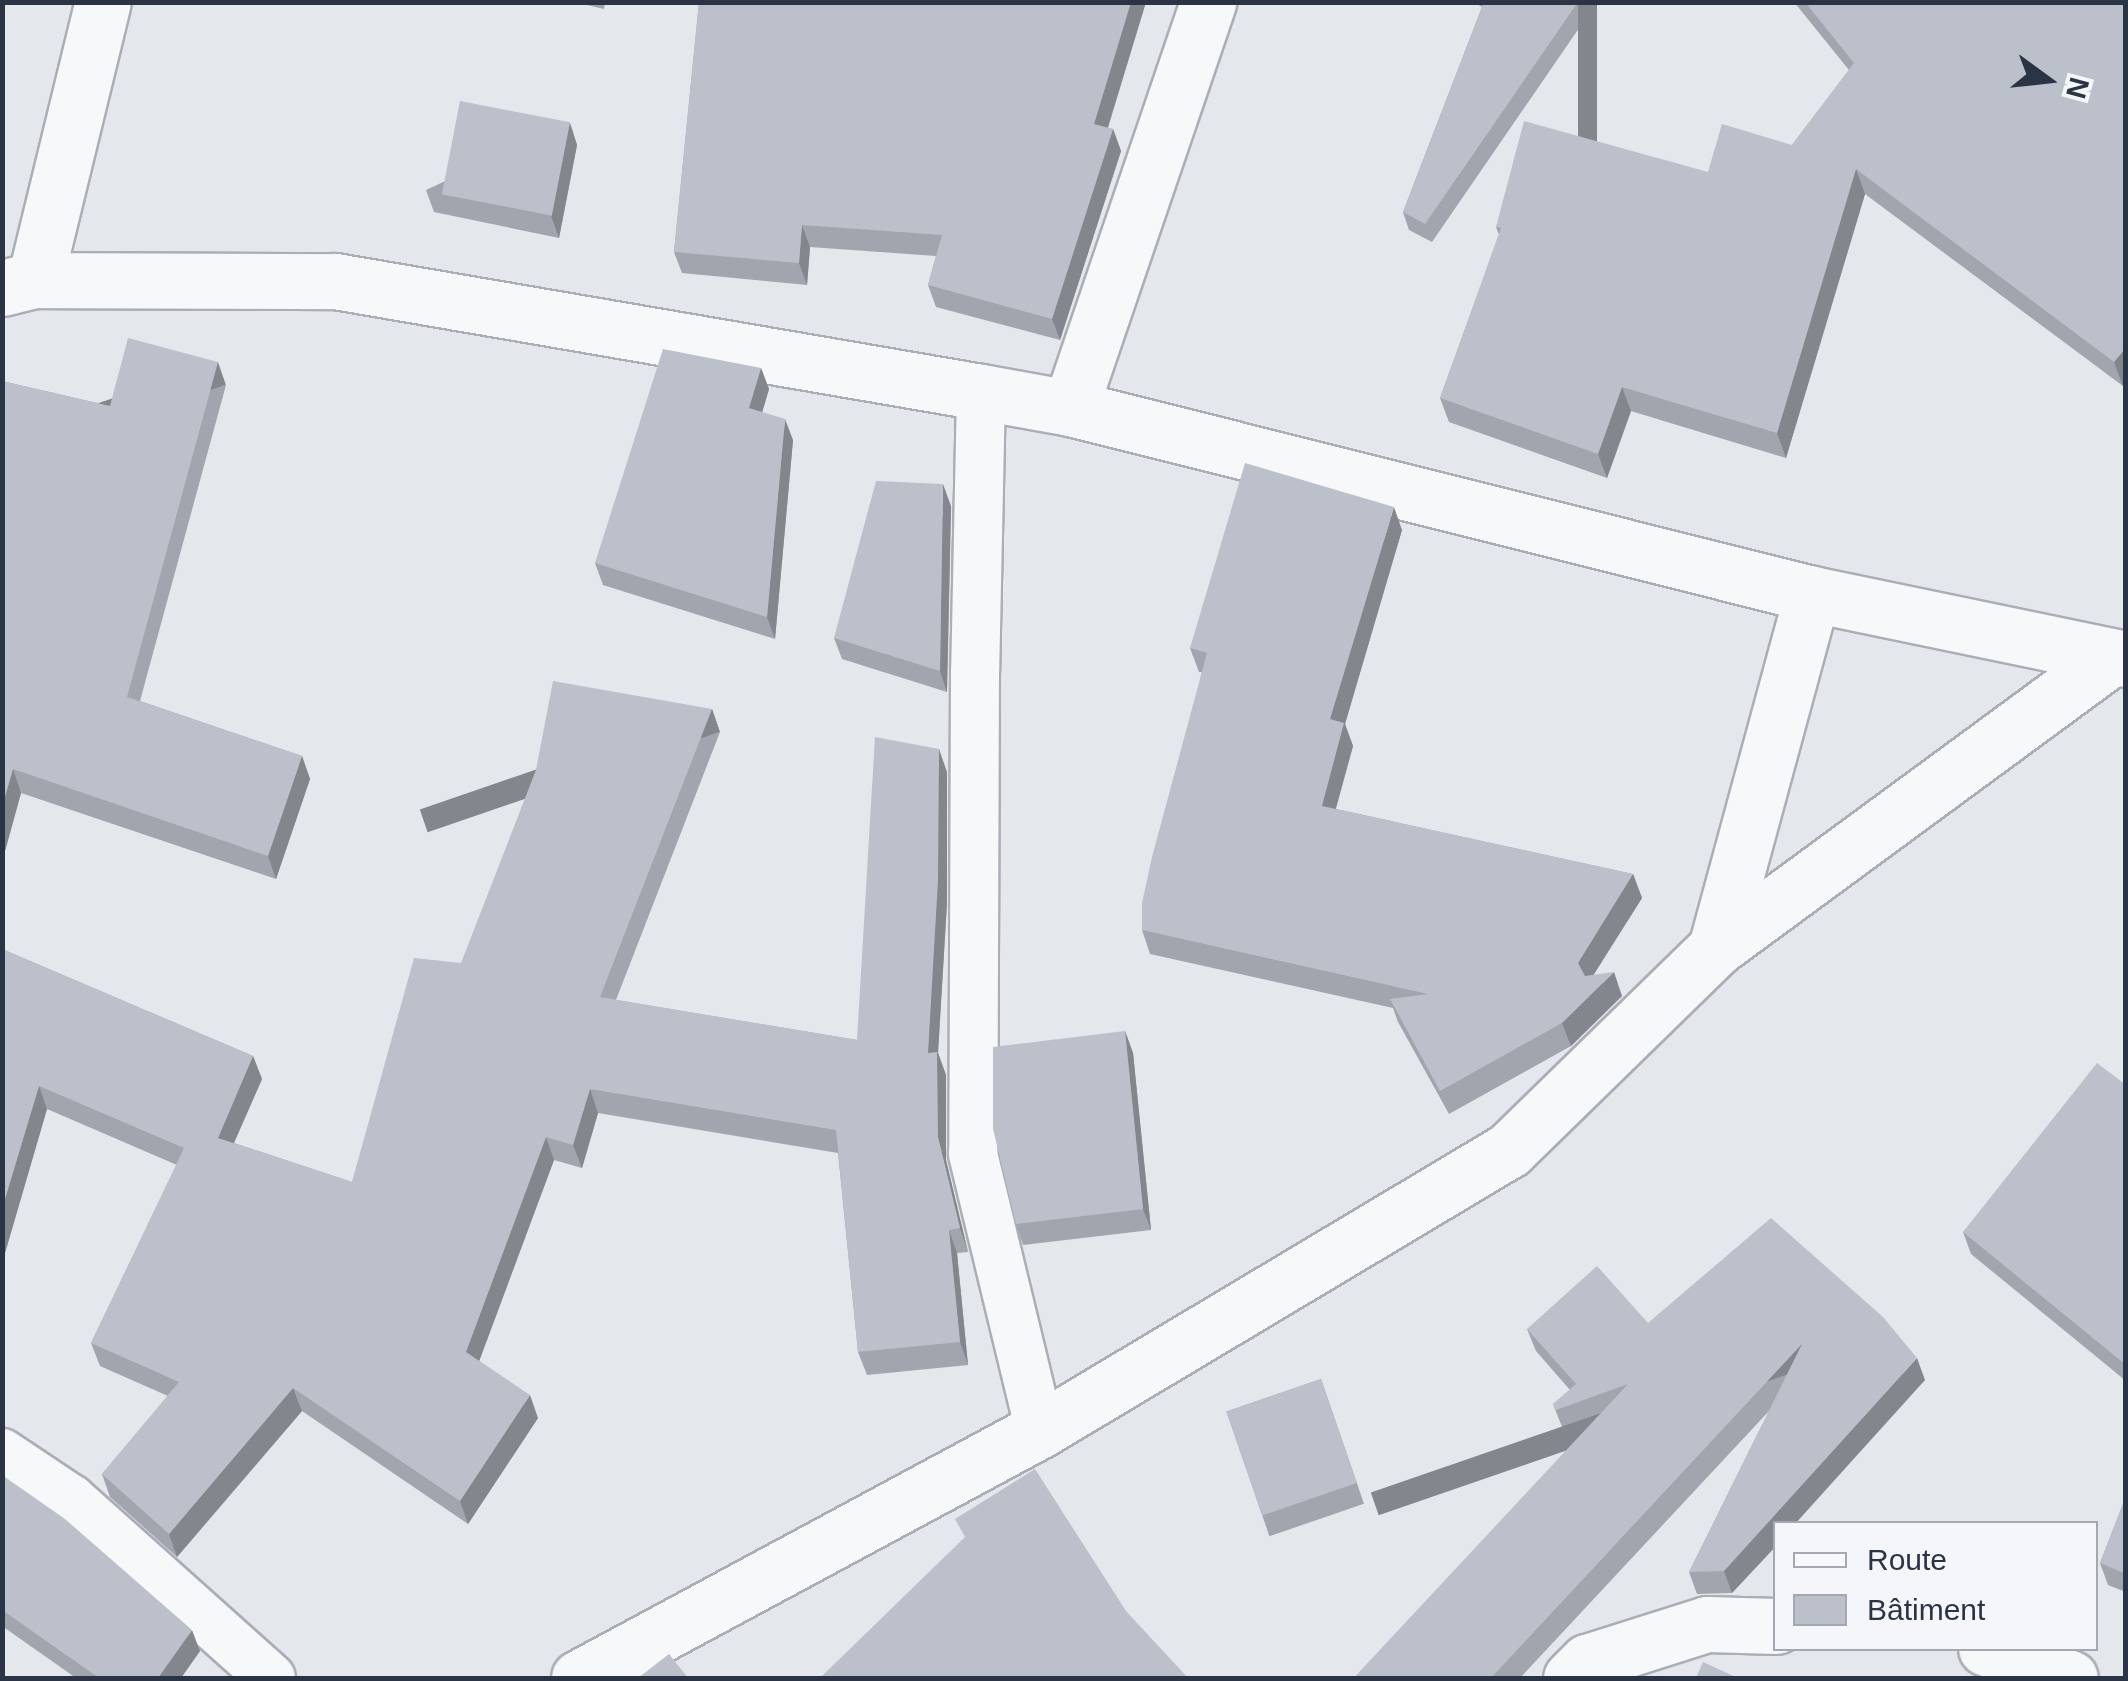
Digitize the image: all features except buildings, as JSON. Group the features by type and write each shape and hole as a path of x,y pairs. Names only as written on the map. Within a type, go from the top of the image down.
{"street":[{"path":"103,2 19,284 335,281 981,392 1070,408 1812,594 2118,659"},
{"path":"1070,408 1208,2"},
{"path":"1716,948 1812,594"},
{"path":"579,1678 1040,1430 1509,1150 1716,948 2118,659"},
{"path":"1571,1678 1587,1662 1708,1624 1773,1626"},
{"path":"1994,1651 2070,1678"}],"lane":[{"path":"981,392 975,671 974,1154 1040,1430"},
{"path":"2,1453 71,1499 271,1678"}]}
